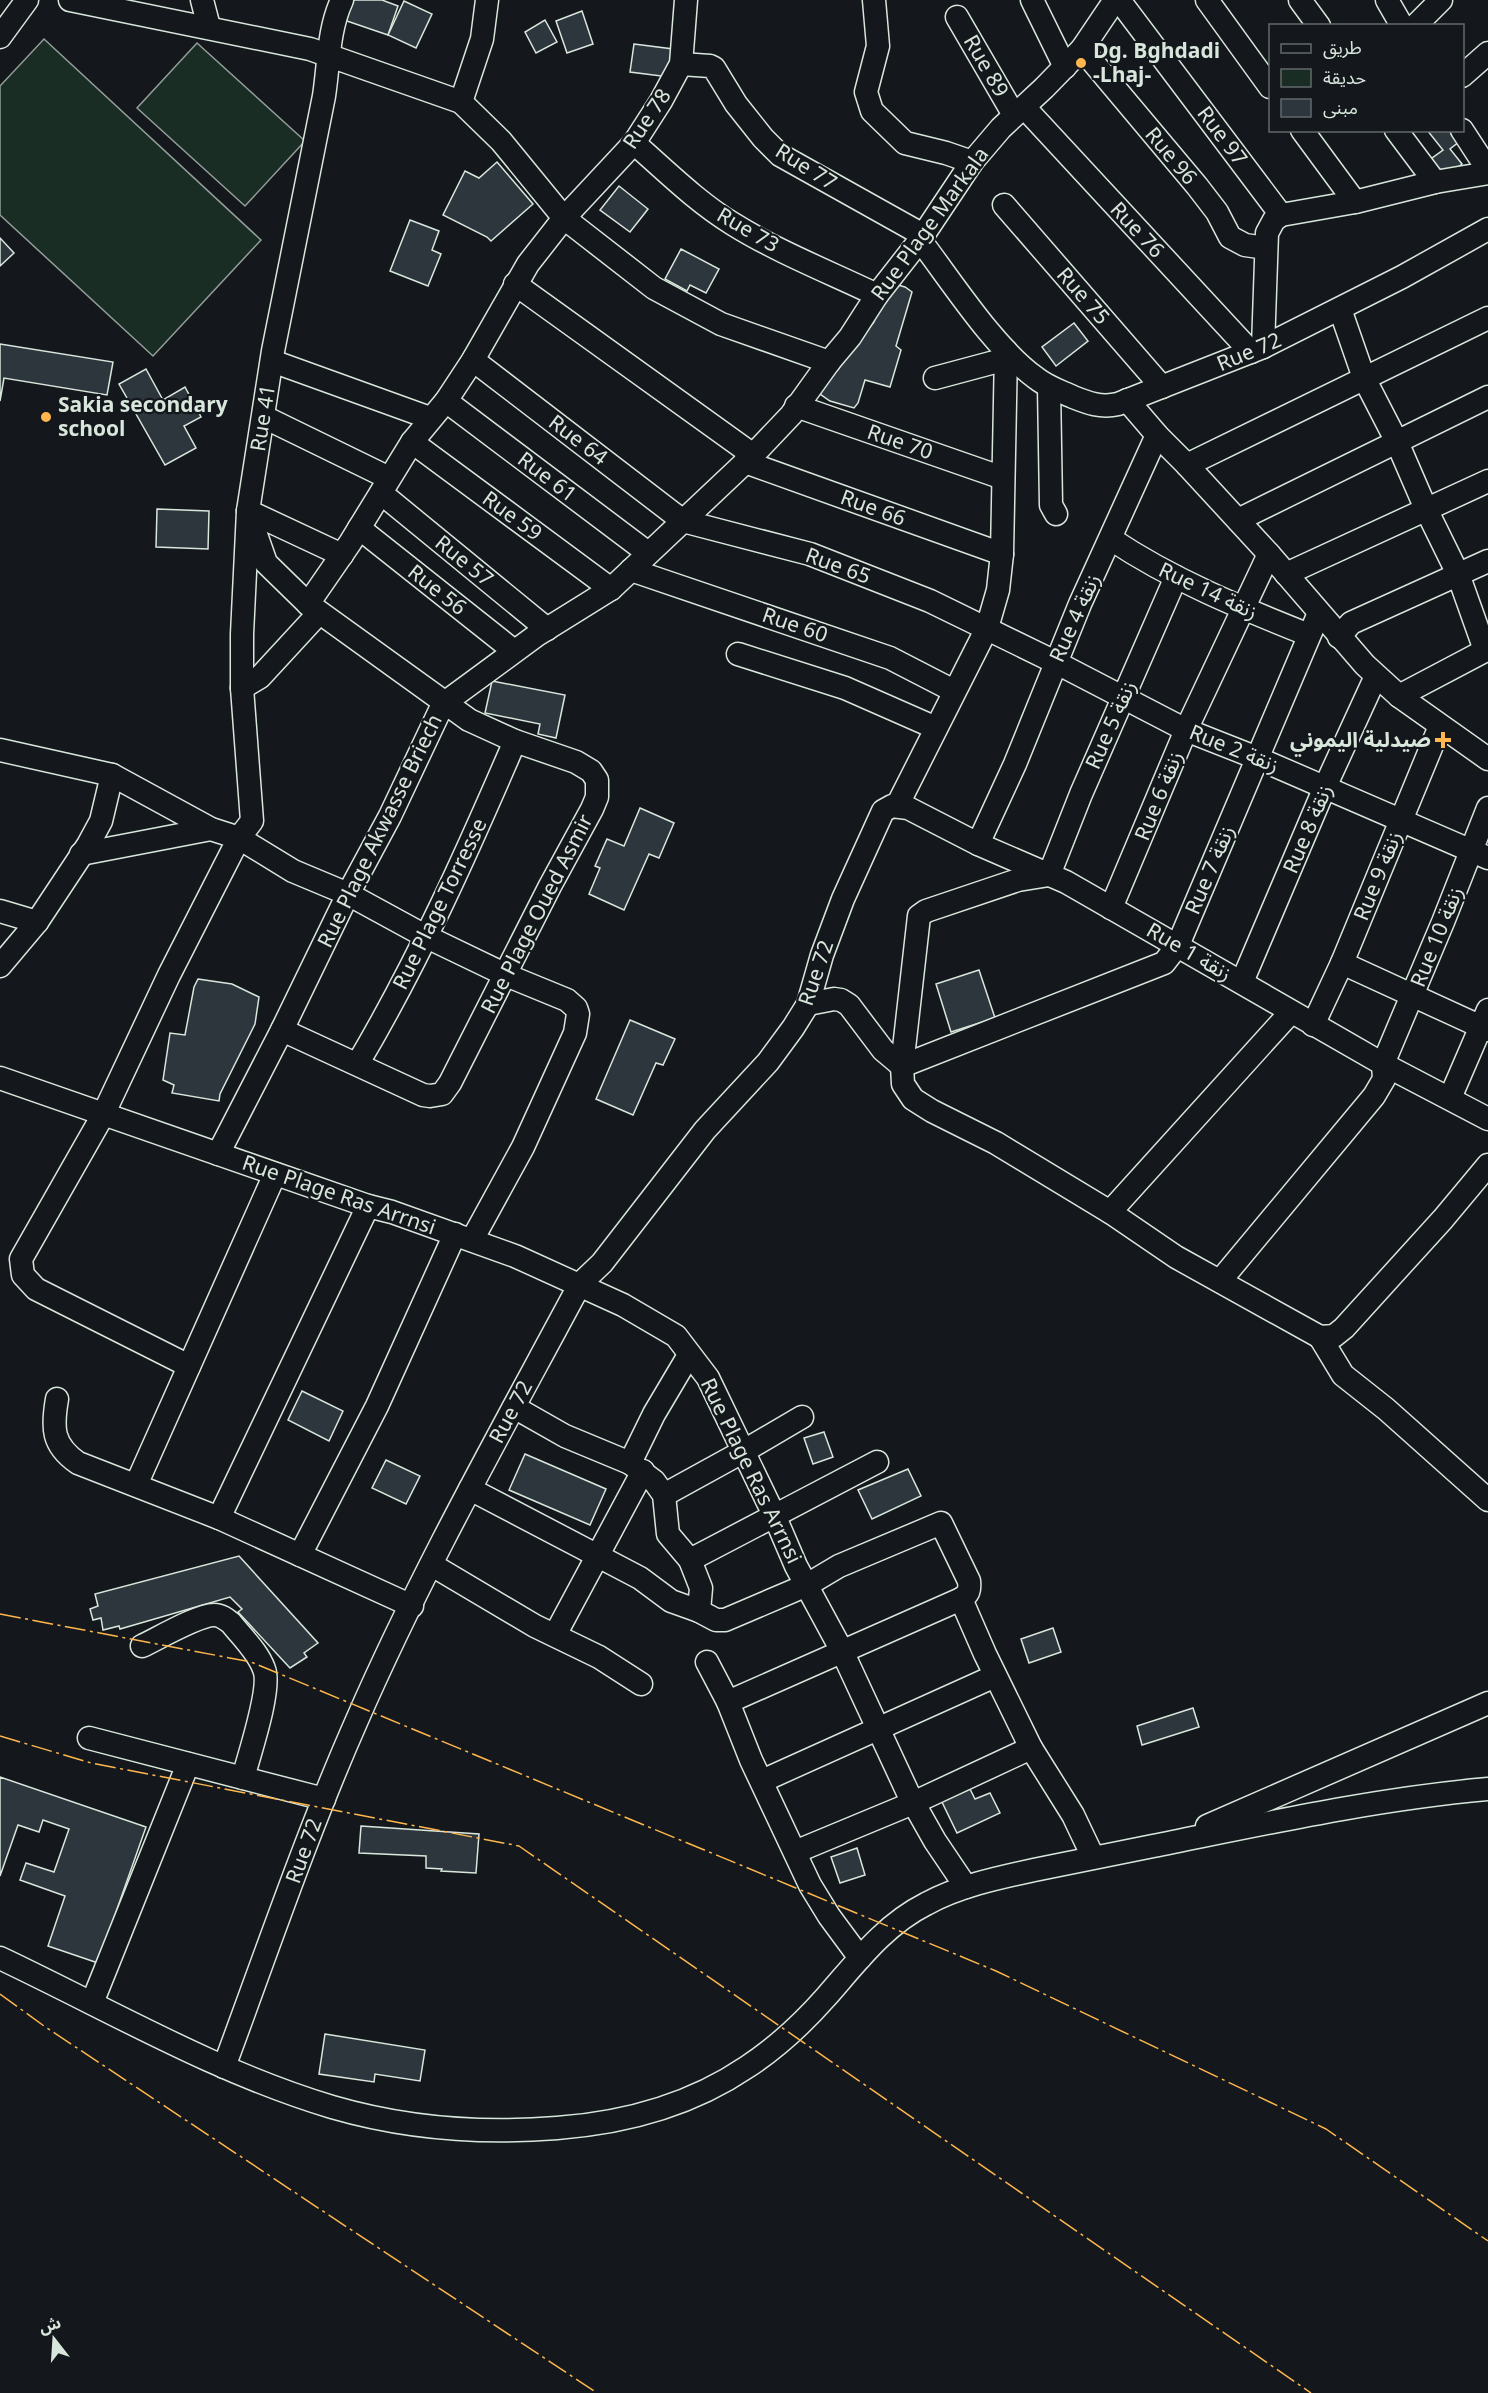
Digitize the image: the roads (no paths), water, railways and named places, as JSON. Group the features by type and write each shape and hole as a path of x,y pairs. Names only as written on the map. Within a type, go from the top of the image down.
{"street":[{"path":"0,37 27,0"},
{"path":"70,0 310,49 461,102 501,141 564,218 654,288 721,324 829,362"},
{"path":"202,0 209,27"},
{"name":"Rue 41","path":"189,1366 36,1289 23,1275 21,1259 104,1115 169,975 240,838 252,821 242,688 242,634 249,511 272,361 330,55 332,25 342,0"},
{"path":"461,102 482,39 487,0"},
{"name":"Rue 78","path":"242,688 260,677 314,608 342,555 385,485 412,442 446,401 528,264 564,218 634,143 662,101 681,64 687,0"},
{"path":"874,0 878,46 866,92 872,110 878,119 905,143 972,162"},
{"path":"1032,0 1065,67"},
{"name":"Rue Plage Markala","path":"749,459 796,406 850,337 877,295 921,237 972,162 1019,111 1082,49 1117,0"},
{"name":"Rue 97","path":"1117,0 1281,215"},
{"path":"1207,0 1269,86"},
{"path":"1300,0 1318,24"},
{"path":"1388,0 1401,24"},
{"path":"1417,24 1440,0"},
{"name":"Rue 89","path":"957,17 1019,111"},
{"name":"Rue 96","path":"1082,49 1197,186 1217,212 1230,237 1245,245 1266,248"},
{"path":"1464,74 1488,52"},
{"name":"Rue 77","path":"681,64 714,68 736,104 780,155 921,237"},
{"name":"Rue 76","path":"1019,111 1257,350"},
{"path":"1303,132 1355,202"},
{"path":"1398,132 1435,182"},
{"path":"1257,350 1266,248 1269,228 1275,218 1355,202 1435,182 1486,163 1463,132"},
{"name":"Rue 73","path":"634,143 699,200 733,224 771,245 877,295"},
{"name":"Rue 75","path":"1004,205 1162,387"},
{"name":"Rue 72","path":"921,237 1006,355 1049,387 1096,405 1111,406 1257,350 1340,309 1488,229"},
{"name":"Rue 66","path":"515,284 749,459 1002,554"},
{"path":"1340,309 1364,378 1397,442 1458,574 1487,649 1399,696"},
{"path":"1187,465 1488,318"},
{"path":"935,378 1006,355"},
{"name":"Rue 72","path":"224,2067 324,1799 363,1707 470,1489 580,1284 602,1263 705,1130 768,1062 808,1004 822,956 843,899 890,808 936,728 987,628 998,590 1002,554 1006,355"},
{"name":"Rue 64","path":"472,360 683,521"},
{"path":"272,361 430,418"},
{"path":"1049,387 1051,505 1056,514"},
{"path":"1238,520 1488,397"},
{"path":"1127,400 1269,554 1339,637 1376,676 1399,696 1488,759"},
{"name":"Rue 61","path":"446,401 648,553"},
{"name":"Rue 70","path":"796,406 1003,478"},
{"path":"264,417 385,485"},
{"name":"Rue 4 زنقة","path":"978,844 1015,764 1055,662 1157,435"},
{"name":"Rue 59","path":"412,442 611,589"},
{"name":"Rue Plage Akwasse Briech","path":"218,1154 348,894 390,816 443,704 514,651 611,589 749,459"},
{"path":"1286,574 1488,481"},
{"name":"Rue 57","path":"385,485 547,629"},
{"path":"249,511 342,555"},
{"path":"249,511 266,563 273,573 314,608 443,704 469,720 515,741"},
{"name":"Rue 65","path":"683,521 810,554 930,601 987,628"},
{"name":"Rue 56","path":"359,528 514,651"},
{"name":"Rue 14 زنقة","path":"1111,539 1145,562 1176,577 1309,634"},
{"name":"Rue 6 زنقة","path":"1111,908 1186,730 1269,554"},
{"path":"1339,637 1352,623 1488,561"},
{"name":"Rue 60","path":"632,570 890,658 954,692"},
{"name":"Rue 5 زنقة","path":"1049,875 1081,794 1176,577"},
{"name":"Rue 7 زنقة","path":"902,1066 1164,963 1178,945 1319,613"},
{"name":"Rue 2 زنقة","path":"987,628 1186,730 1480,854"},
{"path":"738,654 845,688 936,728"},
{"name":"Rue 8 زنقة","path":"1242,982 1325,787 1376,676"},
{"name":"Rue 9 زنقة","path":"1313,1025 1342,963 1440,726"},
{"name":"Rue Plage Oued Asmir","path":"282,1030 358,1063 415,1092 430,1096 442,1094 597,797 597,780 591,771 576,762 515,741"},
{"name":"Rue Plage Torresse","path":"358,1063 382,1023 474,836 515,741"},
{"path":"0,750 112,775 211,829 240,838 293,871 348,894 425,936 506,975 567,999 576,1008 579,1020 577,1026 523,1147 463,1237 300,1555"},
{"path":"0,966 64,885 101,821 112,775"},
{"name":"Rue 1 زنقة","path":"890,808 926,815 978,844 1049,875 1178,945 1383,1064 1488,1119"},
{"name":"Rue 10 زنقة","path":"1220,1281 1374,1096 1384,1079 1383,1064 1480,854 1488,808"},
{"path":"81,854 211,829"},
{"path":"1049,875 1018,880 926,911 919,916 902,1066 903,1084 913,1099 996,1143 1110,1212 1176,1257 1320,1337 1344,1375 1386,1409 1488,1500"},
{"path":"0,911 37,922"},
{"path":"1342,963 1413,996 1486,1022 1450,1098"},
{"path":"808,1004 834,999 849,1005 883,1050 902,1066"},
{"path":"1110,1212 1291,1012"},
{"name":"Rue Plage Ras Arrnsi","path":"0,1078 463,1237 580,1284 676,1336 708,1378 796,1566 842,1651 877,1731 913,1803 966,1887"},
{"path":"1320,1337 1334,1336 1344,1328 1443,1220 1488,1165"},
{"path":"136,1485 274,1173"},
{"path":"219,1518 368,1206"},
{"path":"555,1635 599,1556 637,1467 654,1413 689,1355"},
{"path":"57,1399 55,1435 68,1456 78,1463 219,1518 412,1606"},
{"path":"514,1407 566,1437 637,1467 654,1481 664,1495 668,1534 690,1560 701,1588 699,1611"},
{"path":"664,1495 744,1452 802,1417"},
{"path":"690,1560 877,1462"},
{"path":"470,1489 640,1578 671,1601 716,1620 725,1620 807,1585 839,1566 883,1549 938,1523 943,1525 969,1581 970,1588 967,1595 728,1702"},
{"path":"432,1565 555,1635 599,1656 641,1684"},
{"path":"961,1599 995,1676 1031,1748 1072,1815 1093,1857"},
{"path":"142,1646 203,1617 215,1615 231,1623 261,1661 265,1670 266,1689 243,1778"},
{"path":"707,1662 728,1702 818,1901 860,1958"},
{"path":"762,1781 995,1676"},
{"path":"1167,1843 1488,1703"},
{"path":"89,1738 324,1799"},
{"path":"795,1852 913,1803 1031,1748"},
{"path":"92,2003 188,1764"},
{"path":"0,1958 224,2067 337,2108 416,2124 458,2129 533,2130 608,2122 644,2114 682,2101 748,2067 773,2048 822,2002 881,1936 923,1905 966,1887 1093,1857 1167,1843 1398,1801 1488,1789"}],"place":[{"name":"Dg. Bghdadi -Lhaj-","path":"1081,63"},
{"name":"Sakia secondary school","path":"46,417"},
{"name":"صيدلية اليموني","path":"1443,740"}]}
